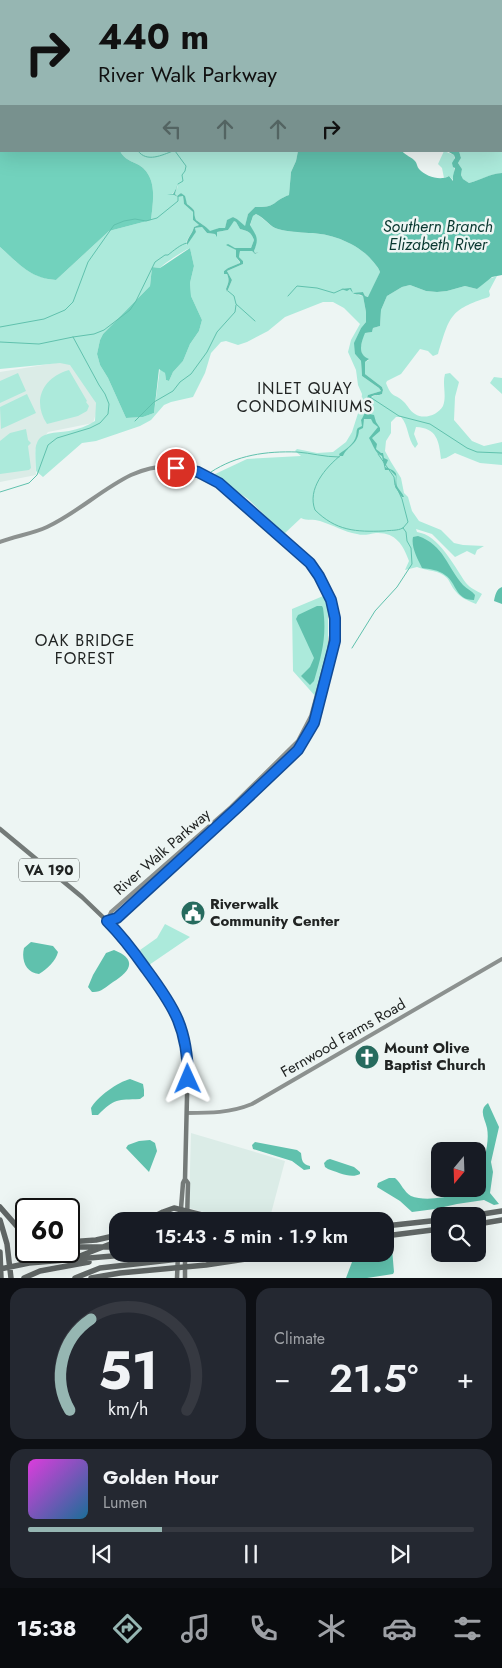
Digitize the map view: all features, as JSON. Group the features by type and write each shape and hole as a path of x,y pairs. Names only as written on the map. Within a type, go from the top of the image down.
{"highway":[{"path":"0,1207 15,1223"},
{"path":"164,1212 174,1208 192,1212"},
{"path":"486,1213 502,1210"},
{"path":"0,1220 5,1234 11,1278"},
{"path":"486,1223 502,1220"},
{"path":"394,1225 431,1221"},
{"path":"394,1235 431,1230"},
{"path":"80,1241 109,1237"},
{"path":"80,1257 109,1245"},
{"path":"80,1247 109,1247"},
{"path":"0,1252 0,1278"},
{"path":"80,1259 109,1257"},
{"path":"24,1278 46,1269 109,1259"},
{"path":"75,1278 100,1268 147,1262"},
{"path":"91,1278 224,1262"},
{"path":"0,1269 29,1263"}],"main road":[{"name":"VA 190","path":"0,829 79,894 107,921 130,946 174,1009 186,1041 188,1056 185,1179 188,1183 184,1210"},
{"path":"177,1262 177,1278"},
{"path":"185,1262 185,1278"}],"street":[{"name":"River Walk Parkway","path":"0,542 52,525 119,482 138,473 156,468 180,468 195,471 208,477 230,492 310,563 331,600 335,618 334,647 314,723 303,743 292,756 117,918 107,921"},
{"name":"River Walk Parkway","path":"107,921 111,912 231,807 291,750 302,736 311,716 332,640 332,620 328,594"},
{"name":"Fernwood Farms Road","path":"187,1113 220,1113 252,1104 502,959"}],"shaded area":[{"path":"0,152 121,152 126,158 145,170 149,176 153,190 151,220 109,231 56,280 47,279 25,269 0,247"},
{"path":"121,152 298,152 291,172 289,195 271,205 255,207 248,214 245,227 233,217 227,221 225,228 219,228 210,232 196,220 194,210 187,204 184,196 181,193 177,196 175,194 176,190 171,195 178,197 183,196 184,204 193,212 193,220 199,225 194,227 186,245 196,232 195,228 202,227 207,233 215,234 216,236 217,232 228,230 233,220 240,229 252,235 254,240 251,248 235,248 230,246 236,250 236,257 240,263 224,271 228,278 227,292 232,280 227,271 243,264 239,257 240,251 252,251 255,254 259,252 255,253 254,251 256,238 250,226 253,216 256,214 278,229 317,233 341,239 363,252 375,264 380,272 369,297 365,296 363,292 354,294 363,296 366,312 366,322 355,342 355,354 361,361 362,376 381,391 368,395 367,400 369,402 365,415 361,420 362,423 373,404 371,397 382,394 383,390 382,387 365,374 365,362 369,360 361,352 362,341 364,333 372,332 373,328 380,326 381,310 387,296 402,287 410,285 426,291 437,292 465,286 477,289 486,280 497,276 489,291 489,297 466,306 453,316 445,331 438,354 433,356 428,351 420,349 401,374 386,383 392,394 401,399 413,413 422,417 430,416 438,412 443,406 445,374 450,373 459,382 455,397 454,420 472,441 484,446 502,442 502,465 480,463 455,453 441,459 438,441 433,433 416,427 414,434 418,444 415,448 401,417 396,417 391,422 391,433 386,441 385,451 401,478 404,493 408,497 412,511 419,521 441,530 454,543 484,546 477,550 475,555 467,551 455,557 432,534 416,529 417,532 425,534 439,545 466,583 482,594 476,604 460,596 441,573 417,567 405,570 409,561 401,544 393,537 383,533 360,535 320,521 301,518 284,534 248,499 213,475 247,459 301,456 295,451 297,449 317,453 333,452 346,442 352,432 361,404 362,394 358,385 356,370 348,352 351,340 360,324 344,308 333,302 323,302 285,317 268,331 247,342 238,345 226,341 221,342 211,353 205,373 193,397 164,405 151,420 140,426 96,441 82,443 43,477 36,471 36,445 39,439 47,434 69,431 95,421 96,403 70,365 60,363 0,369 0,247 25,269 47,279 56,280 109,231 151,220 153,205 152,183 145,170","holes":["190,248 194,266 190,283 191,296 202,320 199,331 190,344 183,361 173,372 169,381 166,380 165,373 160,368 154,413 143,417 126,418 100,365 97,354 100,340 103,334 150,286 152,267 160,268"]},
{"path":"444,152 454,155 454,181 449,176 444,178 442,168 438,164"},
{"path":"459,152 502,152 502,173 469,183 461,175 462,169 458,163 461,158"},
{"path":"190,248 194,266 190,283 191,296 202,320 199,331 190,344 183,361 173,372 169,381 166,380 165,373 159,369 154,413 143,417 126,418 100,365 97,354 100,340 103,334 150,286 152,267 160,268"},
{"path":"74,360 98,407 93,423 48,432 35,450 36,475 0,482 0,372"},
{"path":"69,370 87,401 89,406 87,411 78,416 47,424 40,407 42,391 52,379"},
{"path":"18,373 26,391 0,403 0,381"},
{"path":"494,377 502,378 502,394 490,383"},
{"path":"27,394 36,413 1,429 0,407"},
{"path":"26,429 28,440 31,443 28,446 31,468 29,470 0,474 0,441 10,433"},
{"path":"328,594 328,650 316,697 293,671 292,609"},
{"path":"165,924 190,937 149,965 140,950 157,938"},
{"path":"191,1133 285,1161 271,1212 203,1212 189,1208"}],"water":[{"name":"Southern Branch Elizabeth River","path":"298,152 403,152 414,160 419,169 426,174 438,178 449,176 453,181 455,168 452,163 455,158 449,152 459,152 461,158 458,163 462,169 461,175 469,183 502,173 502,275 492,277 477,289 465,286 437,292 426,291 410,285 402,287 387,296 381,310 380,326 373,328 372,332 365,333 362,341 361,351 369,359 365,362 365,374 382,387 383,390 382,394 371,397 373,404 369,414 374,415 380,428 380,431 372,438 377,444 376,449 383,453 384,458 388,460 385,467 394,471 396,476 390,470 385,470 382,456 376,451 369,438 378,427 371,419 364,419 363,428 359,430 355,442 347,449 343,456 339,454 352,444 357,429 362,426 361,420 366,409 368,395 381,391 362,376 361,361 355,354 354,343 366,322 366,312 363,296 353,293 363,292 368,297 380,272 377,266 363,252 341,239 317,233 278,229 256,214 253,216 250,225 256,238 254,251 255,253 259,252 255,254 252,251 240,251 239,257 243,264 227,271 232,280 227,292 228,278 224,271 240,262 236,257 236,250 226,245 228,244 235,248 251,248 254,240 252,235 240,229 234,221 228,230 217,232 217,237 215,234 207,233 202,227 195,228 196,232 187,245 194,227 199,225 193,220 193,212 184,204 183,196 178,197 167,194 173,194 178,183 175,194 177,196 181,193 185,196 187,204 194,210 196,220 210,231 225,228 227,220 233,217 245,226 248,214 255,207 271,205 289,195 291,172"},
{"path":"351,288 353,293 350,289 347,291 341,289"},
{"name":"Southern Branch Elizabeth River","path":"396,476 397,486 404,497 395,487"},
{"path":"418,536 434,545 463,585 475,595 474,600 463,597 443,573 422,568 413,545 413,537"},
{"path":"502,587 502,604 494,601 497,591"},
{"path":"317,606 322,606 323,608 324,636 317,671 314,681 310,685 301,676 310,667 314,658 296,619 298,615"},
{"path":"31,942 53,946 58,952 51,964 39,974 34,973 28,968 23,957 24,948"},
{"path":"114,950 127,958 129,966 127,970 103,989 98,992 92,992 88,987 93,975 106,953"},
{"path":"130,1079 143,1084 144,1096 140,1099 117,1101 109,1105 98,1115 92,1115 91,1108 98,1099 114,1087"},
{"path":"488,1103 499,1127 491,1162 493,1172 490,1193 499,1204 494,1205 484,1200 444,1207 431,1207 431,1210 412,1212 400,1201 377,1187 378,1183 389,1178 395,1178 406,1192 416,1198 486,1198 488,1134 483,1112"},
{"path":"150,1140 155,1143 157,1151 149,1172 126,1148 128,1145 139,1141"},
{"path":"255,1142 297,1150 301,1153 303,1162 310,1166 310,1169 304,1170 292,1161 253,1149 252,1145"},
{"path":"330,1159 354,1167 360,1174 352,1176 328,1169 324,1163"},
{"path":"352,1262 393,1262 393,1274 367,1278 346,1278"}],"waterway":[{"path":"139,152 146,157 159,156 170,152"},
{"path":"176,152 186,166 182,175 183,181 178,184"},
{"path":"0,327 44,319 65,310 73,302 88,262 114,225 135,219 146,221 157,218 178,201 178,197"},
{"path":"0,342 39,344 94,334 104,330 130,310 155,262 187,243"},
{"path":"288,296 297,286 317,288 334,293 343,289"},
{"path":"228,291 234,296 236,304 255,321"},
{"path":"135,421 154,402 173,391 180,382 191,374 207,352 217,332 235,312 236,305"},
{"path":"0,492 29,483 37,475 48,445 57,438 90,428 100,423 108,414 109,404 105,394 73,337"},
{"path":"370,397 399,416 430,424 467,448 477,452 502,453"},
{"path":"211,472 241,458 263,453 297,452 339,457"},
{"path":"378,454 394,477 395,485"},
{"path":"341,455 319,479 313,494 315,510 331,522 347,529 364,531 398,530 403,528 408,522 397,488"},
{"path":"352,648 375,611 397,587 412,564 411,548 403,528"}],"place":[{"name":"Riverwalk Community Center","path":"193,913"},
{"name":"Mount Olive Baptist Church","path":"367,1057"}],"district":[{"name":"INLET QUAY CONDOMINIUMS","path":"305,397"},
{"name":"OAK BRIDGE FOREST","path":"85,649"}],"route":[{"path":"176,468 198,472 219,483 310,563 331,600 336,627 334,647 314,723 298,750 117,918 107,921 130,946 174,1009 186,1041 188,1079"}]}
